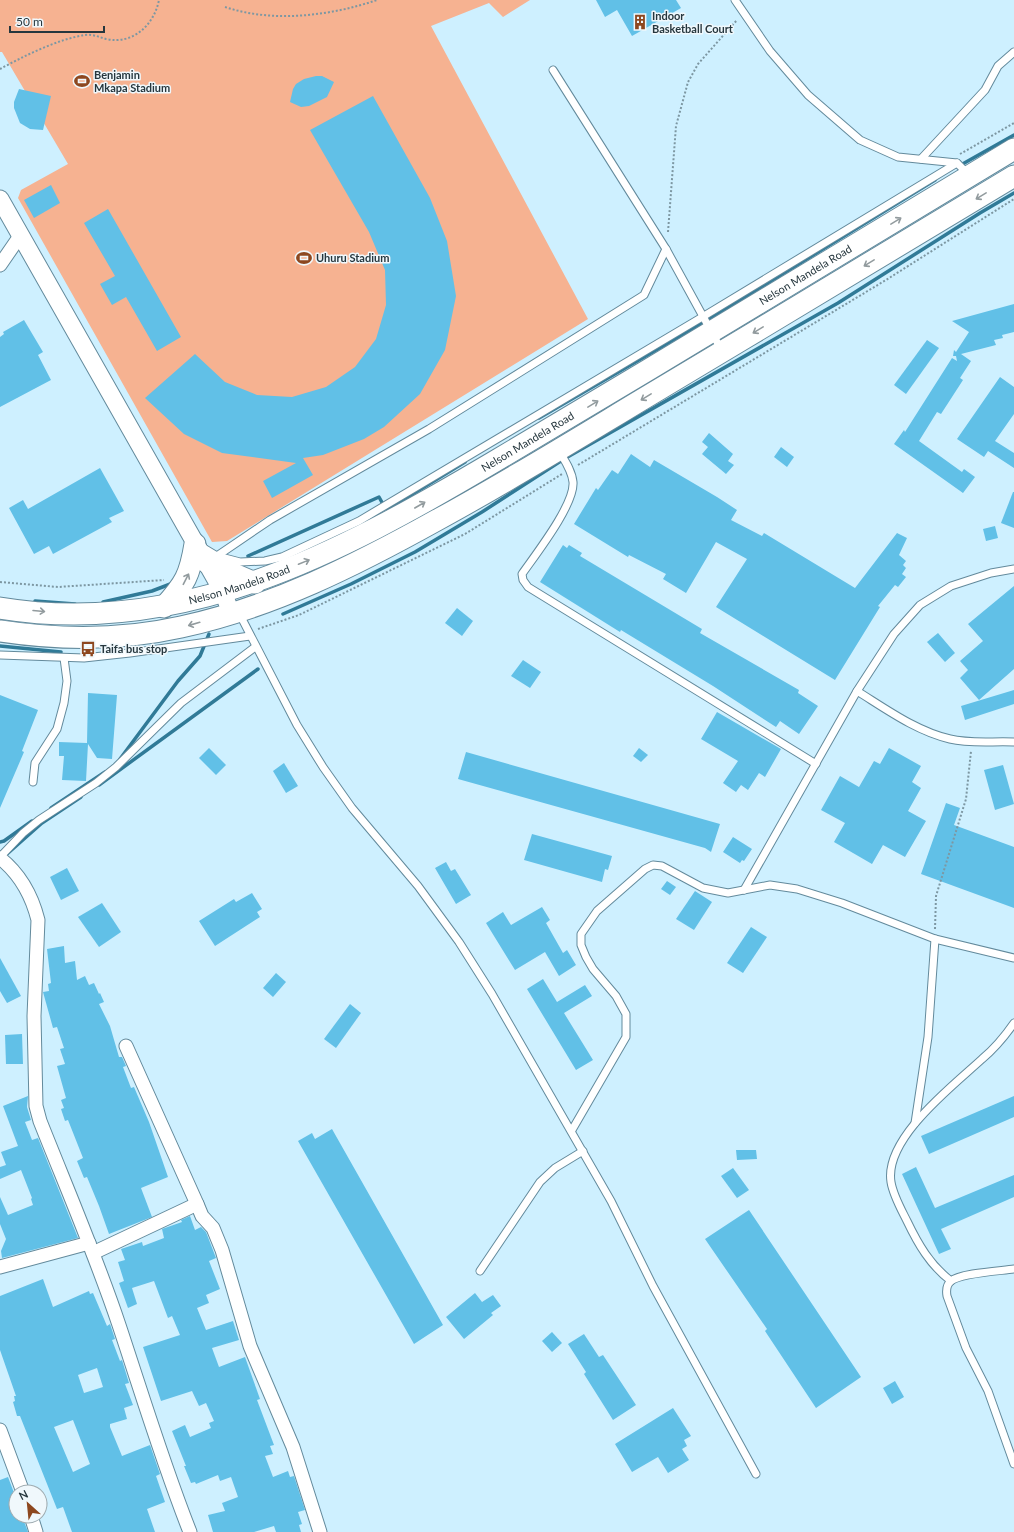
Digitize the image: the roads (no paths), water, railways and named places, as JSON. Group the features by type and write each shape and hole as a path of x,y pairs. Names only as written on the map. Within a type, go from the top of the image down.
{"main road":[{"name":"Nelson Mandela Road","path":"0,608 72,613 120,613 164,607 255,583 313,559 409,512 708,324 964,170 1014,149"},
{"name":"Nelson Mandela Road","path":"0,631 92,637 143,634 182,627 286,596 348,568 478,498 1014,176"},
{"path":"164,607 180,590 188,575 195,544"},
{"path":"211,559 255,583"}],"street":[{"path":"0,199 195,544 211,559 223,592 234,612"},
{"path":"2,258 20,236"},
{"path":"0,858 11,867 21,881 35,907 38,920 34,1016 36,1106 40,1121 91,1248 119,1324 151,1426 190,1532"},
{"path":"126,1046 202,1216 213,1228 222,1250 250,1346 293,1447 320,1532"},
{"path":"0,1267 91,1248 197,1204"},
{"path":"0,1430 20,1484"}],"lane":[{"path":"735,0 770,51 808,95 860,140 898,157 947,162 964,170"},
{"path":"921,159 985,90 998,66 1014,52"},
{"path":"553,70 666,249 722,352"},
{"path":"211,559 270,520 429,429 644,295 666,249"},
{"path":"211,559 246,562 265,561 282,557 359,521 708,324"},
{"path":"558,450 570,469 573,483 572,496 559,519 522,574 522,580 528,587 816,764"},
{"path":"744,890 857,691 894,634 920,605 951,586 991,573 1014,569"},
{"path":"234,612 250,636 297,725 322,767 352,808 418,886 459,942 572,1130 611,1201 653,1286 756,1474"},
{"path":"0,654 64,658 130,653 250,636"},
{"path":"0,858 23,833 39,820 96,783 116,767 181,703 255,646"},
{"path":"34,782 35,763 57,728 64,703 67,681 64,658"},
{"path":"857,691 905,721 929,732 950,739 972,742 1014,742"},
{"path":"572,1130 626,1037 626,1014 616,996 593,969 584,951 581,934 585,925 597,911 645,869 653,865 662,866 703,888 728,893 770,885 797,889 842,903 934,939 1014,958"},
{"path":"915,1123 928,1037 934,939"},
{"path":"951,1281 939,1272 922,1248 899,1206 891,1181 892,1164 902,1143 915,1123 951,1085 983,1059 1014,1023"},
{"path":"480,1271 540,1182 555,1168 583,1151"},
{"path":"1014,1269 965,1275 951,1281 946,1289 947,1296 966,1348 988,1391 1014,1464"}],"waterway":[{"path":"959,166 1014,135"},
{"path":"539,418 706,321 935,180"},
{"path":"283,614 351,584 415,552 482,512 564,459 838,303 1014,193"},
{"path":"248,556 379,497 384,506 388,509 465,462"},
{"path":"103,602 152,591 173,583"},
{"path":"35,601 75,604"},
{"path":"120,759 178,681 200,656 209,634"},
{"path":"0,646 61,652"},
{"path":"99,785 258,669"},
{"path":"51,808 105,772"},
{"path":"7,854 42,823 81,797"},
{"path":"0,842 4,841 32,821"}],"place":[{"name":"Indoor Basketball Court","path":"640,22"},
{"name":"Benjamin Mkapa Stadium","path":"82,81"},
{"name":"Uhuru Stadium","path":"304,258"},
{"name":"Taifa bus stop","path":"88,649"}]}
